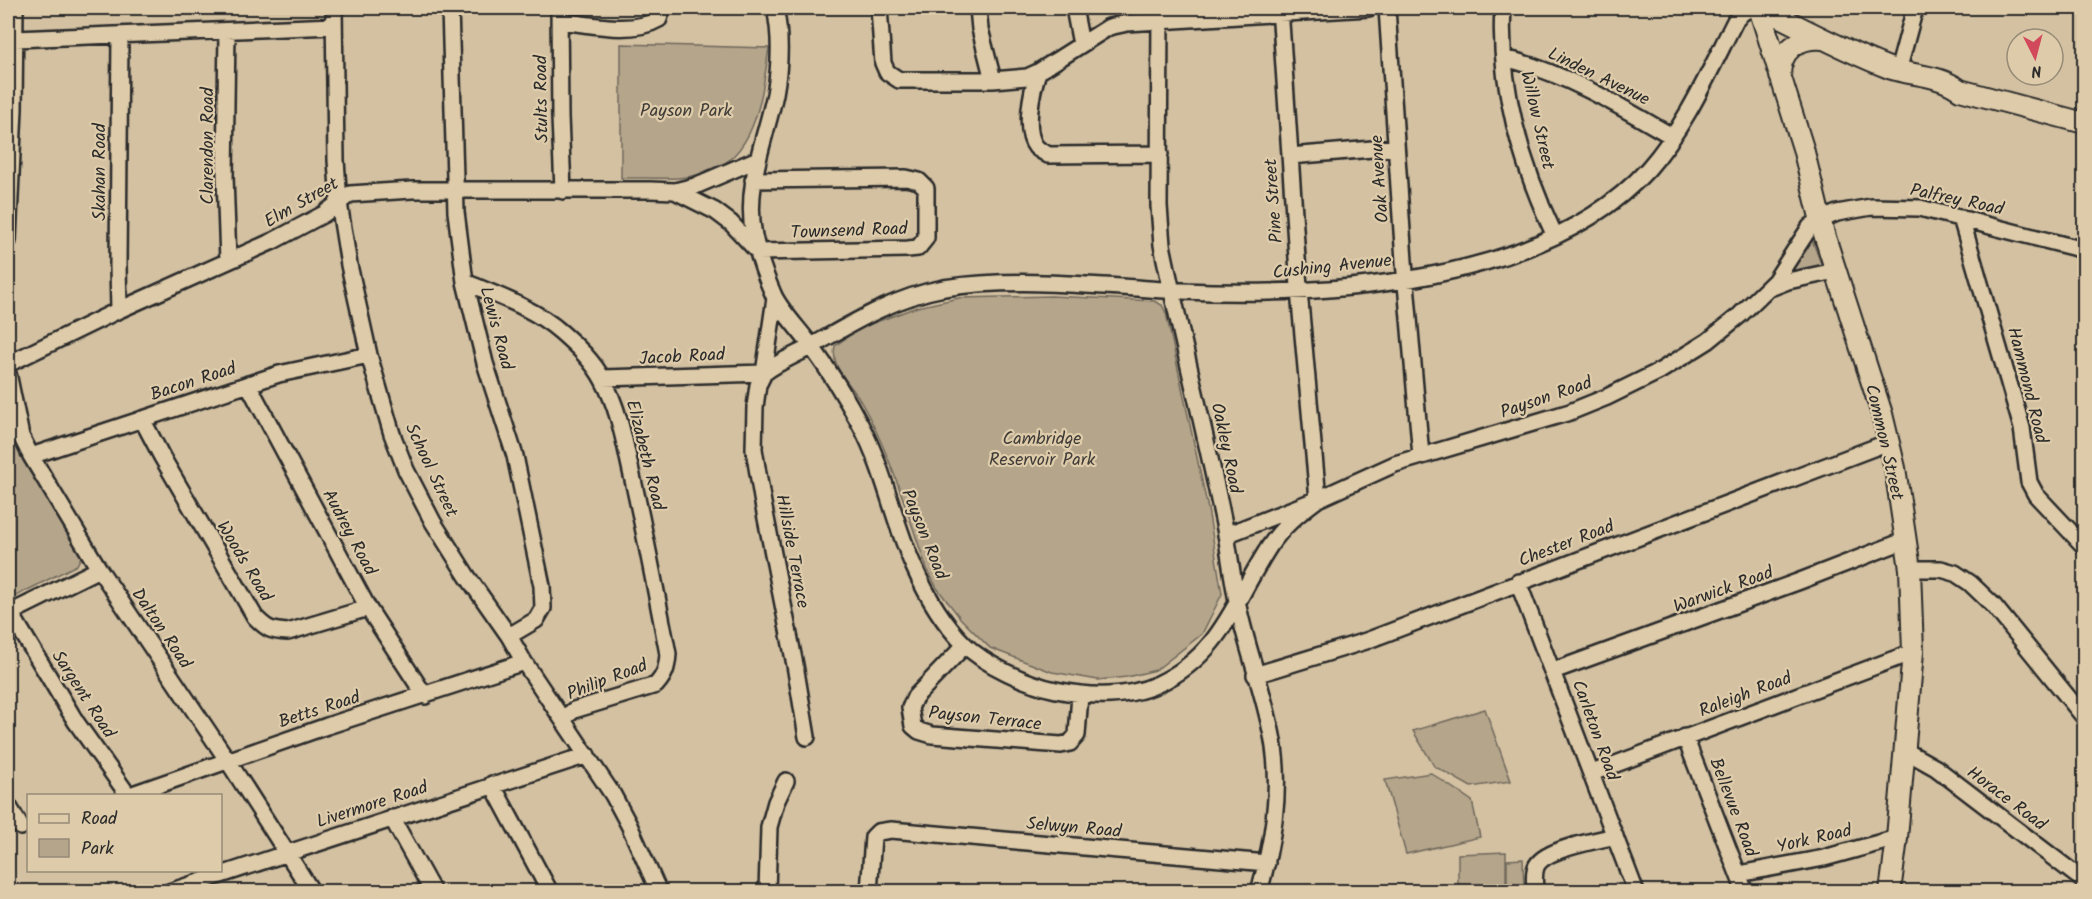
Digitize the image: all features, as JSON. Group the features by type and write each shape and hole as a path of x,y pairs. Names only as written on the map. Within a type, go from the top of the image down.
{"main road":[{"path":"1760,8 1823,39 1898,71 1933,77 1948,82 1960,90 2085,123"},
{"name":"Common Street","path":"1760,8 1803,148 1835,271 1878,400 1895,468 1906,540 1910,569 1913,652 1897,838 1890,891"},
{"path":"1780,76 1782,59 1791,47 1805,40 1823,39"}],"street":[{"path":"8,241 15,8"},
{"name":"School Street","path":"334,8 336,160 339,203 349,265 369,355 392,434 406,470 433,522 466,576 587,755 629,825 659,891"},
{"name":"Lewis Road","path":"450,8 456,212 465,282 485,363 515,456 542,586 543,608 536,620 508,636"},
{"path":"559,14 632,28 659,20 662,8"},
{"name":"Payson Road","path":"775,8 779,56 775,93 753,180 753,221 758,252 775,298 811,346 848,403 872,447 914,567 936,607 965,645 1002,671 1041,687 1080,695 1108,696 1139,691 1162,682 1200,656 1221,631 1238,605 1270,545 1288,523 1318,499"},
{"path":"879,8 883,63 887,72 899,80 993,80 1027,77 1109,27 1161,14 1369,8"},
{"path":"978,8 980,29 993,80"},
{"path":"1074,8 1081,44"},
{"name":"Oak Avenue","path":"1387,8 1421,456"},
{"name":"Willow Street","path":"1503,8 1504,58 1520,147 1539,202 1555,236"},
{"name":"Cushing Avenue","path":"811,346 859,319 908,297 976,284 1100,285 1244,293 1299,291 1446,272 1517,252 1555,236 1588,218 1621,195 1648,170 1673,137 1693,104 1735,21 1751,8"},
{"path":"1898,71 1915,8"},
{"name":"Pine Street","path":"1280,10 1299,291 1318,499"},
{"name":"Stults Road","path":"559,14 563,190"},
{"name":"Oakley Road","path":"1161,14 1159,206 1162,245 1226,535 1238,605 1255,675 1269,719 1274,748 1276,780 1274,820 1267,863 1259,891"},
{"path":"15,39 334,26"},
{"name":"Clarendon Road","path":"227,31 225,176 228,261"},
{"name":"Skahan Road","path":"119,310 120,35"},
{"name":"Linden Avenue","path":"1504,58 1528,63 1568,81 1673,137"},
{"path":"1038,72 1033,87 1030,130 1037,148 1048,154 1160,154"},
{"path":"1290,156 1396,147"},
{"name":"Elm Street","path":"8,364 119,310 273,241 314,220 350,194 412,190 675,191 695,186 758,159"},
{"name":"Townsend Road","path":"753,180 906,178 919,181 926,188 926,238 918,248 758,252"},
{"name":"Elm Street","path":"675,191 715,211 731,223 758,252"},
{"name":"Palfrey Road","path":"1820,220 1852,209 1891,206 1920,208 2085,250"},
{"name":"Hammond Road","path":"1960,218 2022,428 2029,482 2036,495 2085,546"},
{"name":"Payson Road","path":"1226,535 1318,499 1374,473 1421,456 1570,412 1660,371 1702,345 1737,318 1765,292 1780,274 1806,231 1820,220"},
{"name":"Payson Road","path":"1765,292 1788,281 1835,271"},
{"name":"Elizabeth Road","path":"465,282 534,312 560,331 580,350 603,378 614,402 641,517 668,654 664,676"},
{"name":"Hillside Terrace","path":"775,298 764,373 758,385 754,449 807,737"},
{"path":"764,373 811,346"},
{"name":"Bacon Road","path":"31,456 279,374 369,355"},
{"name":"Dalton Road","path":"8,373 21,436 31,456 99,569 312,891"},
{"name":"Jacob Road","path":"603,378 764,373"},
{"name":"Audrey Road","path":"248,384 368,608 425,696"},
{"name":"Woods Road","path":"142,419 255,616 267,629 288,632 368,608"},
{"name":"Chester Road","path":"1255,675 1366,641 1889,442"},
{"name":"Warwick Road","path":"1554,672 1906,540"},
{"path":"9,613 99,569"},
{"path":"1910,569 1941,569 1954,573 1970,583 1994,606 2085,717"},
{"name":"Carleton Road","path":"1518,582 1636,891"},
{"name":"Sargent Road","path":"9,613 76,722 126,794"},
{"name":"Payson Terrace","path":"965,645 915,697 910,708 913,726 919,731 932,735 1061,745 1070,743 1077,735 1080,695"},
{"name":"Raleigh Road","path":"1592,773 1913,652"},
{"name":"Betts Road","path":"130,794 327,726 524,662"},
{"name":"Philip Road","path":"563,719 574,710 656,685 664,676"},
{"name":"Bellevue Road","path":"1685,737 1745,891"},
{"name":"Horace Road","path":"1904,750 1936,768 2085,881"},
{"name":"Livermore Road","path":"169,891 189,888 286,852 587,755"},
{"path":"767,891 768,827 786,781"},
{"path":"492,784 550,891"},
{"path":"8,805 19,827"},
{"path":"392,818 434,891"},
{"name":"Selwyn Road","path":"869,891 873,837 878,832 891,830 1267,863"},
{"path":"1535,891 1535,868 1540,861 1551,854 1615,836"},
{"name":"York Road","path":"1739,874 1824,858 1897,838"}],"green space":[{"name":"Payson Park","path":"621,44 769,48 764,84 755,120 738,151 725,163 698,175 676,178 621,178"},
{"path":"1811,237 1823,269 1795,273 1794,267"},
{"name":"Cambridge Reservoir Park","path":"1051,296 1154,301 1162,305 1166,313 1208,509 1222,594 1202,634 1156,670 1127,677 1098,680 1052,672 990,648 961,619 937,588 927,569 881,442 857,395 838,369 834,354 835,346 860,328 917,307 959,298"},
{"path":"8,423 32,472 80,550 81,557 77,565 8,600"},
{"path":"1485,709 1511,781 1471,787 1434,766 1413,731"},
{"path":"1431,773 1472,801 1480,837 1406,854 1385,780"},
{"path":"1506,852 1506,886 1458,887 1458,854"},
{"path":"1523,859 1524,891 1471,891 1471,887 1507,886 1507,860"}]}
